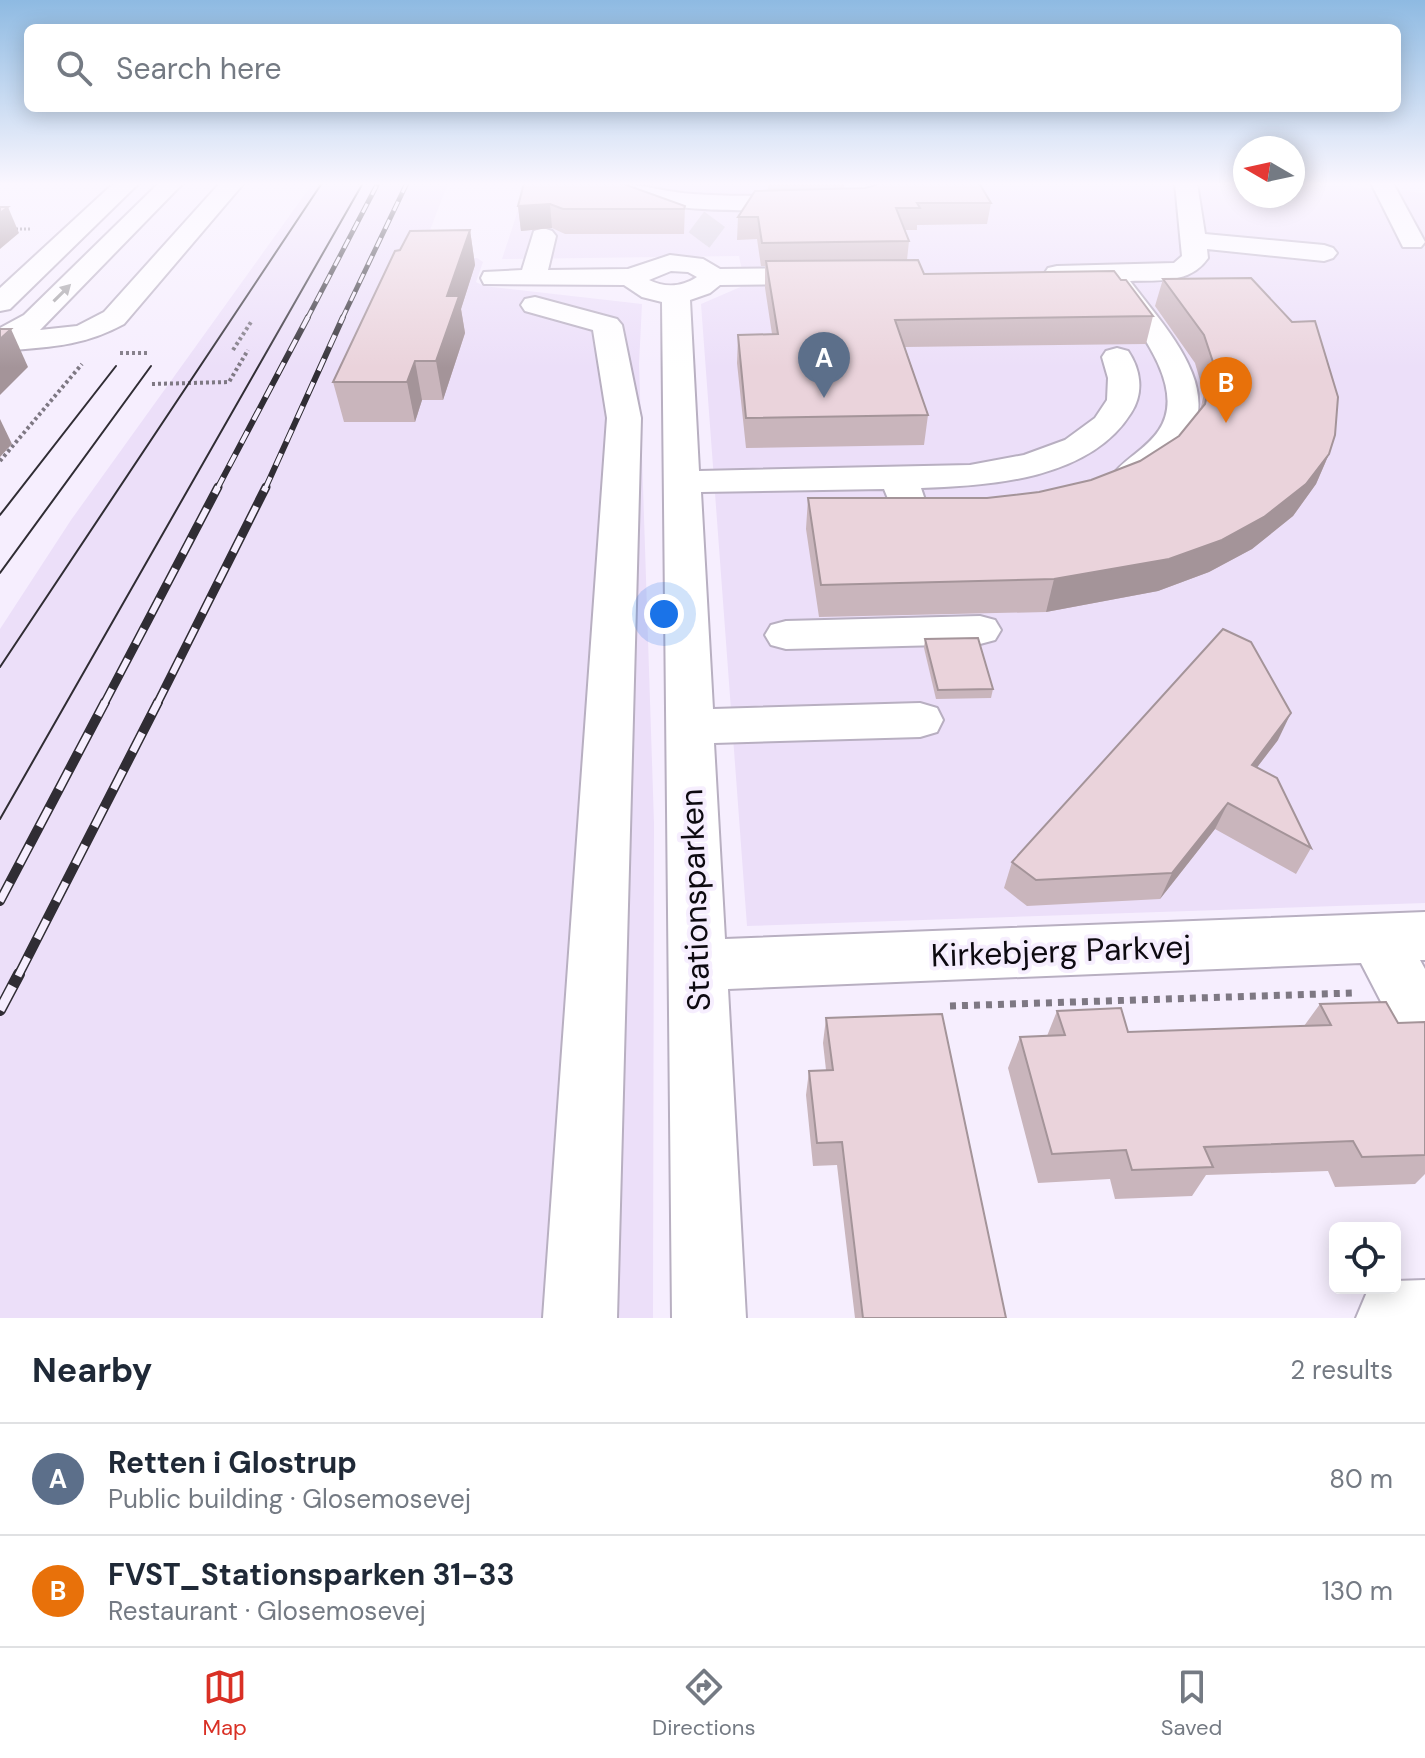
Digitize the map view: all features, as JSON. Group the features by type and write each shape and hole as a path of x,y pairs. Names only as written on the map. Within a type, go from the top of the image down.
{"street":[{"path":"0,280 39,245"},
{"path":"0,303 62,245"},
{"path":"0,340 34,321 110,245"},
{"path":"0,340 30,335 65,324 81,315 147,245"},
{"path":"0,340 41,342 67,337 87,332 114,318 179,245"},
{"path":"534,291 542,245"},
{"path":"690,278 698,245"},
{"path":"1033,274 1183,269 1195,258 1194,245"},
{"path":"1238,245 1324,253"},
{"path":"1033,464 1081,491 1123,481 1156,459 1177,436 1186,410 1185,388 1176,366 1111,273"},
{"path":"534,291 635,277 641,287 690,278 845,276"},
{"path":"494,278 534,291 607,325 624,418 580,1318"},
{"name":"Stationsparken","path":"690,278 682,482 709,1318"},
{"path":"682,482 970,476 1033,464 1077,447 1107,425 1123,400 1124,378 1117,357"},
{"path":"1123,400 1186,410"},
{"path":"899,477 911,515 986,513"},
{"path":"786,635 980,630"},
{"path":"689,727 920,720"},
{"path":"1401,937 1425,1026"},
{"name":"Kirkebjerg Parkvej","path":"696,965 1401,937"},
{"path":"1393,1318 1425,1317"}],"path":[{"path":"233,350 251,322"},
{"path":"152,384 229,382 248,350"},
{"path":"117,353 147,353"},
{"path":"0,461 82,364"}],"shaded area":[{"path":"269,245 425,245 419,259 477,258 483,262 476,282 484,286 642,304 639,364 654,823 653,1318 0,1318 0,629 71,520"},
{"path":"507,245 1425,245 1425,903 747,926 701,304 745,285 739,256 502,259"}],"building":[{"path":"403,245 465,245 447,296 459,296 436,361 415,361 407,382 333,382 395,251 400,250"},
{"path":"918,260 924,274 1114,271 1121,280 1126,280 1153,316 895,320 928,415 746,418 738,335 778,334 766,261"},
{"path":"1251,278 1292,322 1315,321 1338,397 1335,435 1329,454 1306,484 1264,517 1222,540 1169,559 1054,579 821,585 808,498 987,498 1039,492 1091,480 1140,461 1179,436 1205,404 1214,365 1204,335 1163,279"},
{"path":"0,329 11,329 0,339"},
{"path":"1223,629 1251,642 1291,713 1252,765 1277,778 1311,848 1228,803 1172,873 1036,880 1012,862"},
{"path":"978,638 993,689 938,690 925,639"},
{"path":"1386,1002 1398,1023 1425,1022 1425,1155 1362,1157 1353,1141 1204,1147 1213,1167 1132,1170 1126,1150 1052,1154 1020,1037 1065,1035 1057,1011 1121,1008 1128,1032 1331,1025 1320,1004"},
{"path":"942,1014 1006,1318 863,1318 842,1142 817,1143 809,1071 833,1070 826,1018"}],"tram line":[{"path":"0,667 281,245"},
{"path":"0,819 328,245"},
{"path":"0,515 116,366"},
{"path":"0,573 151,366"}],"railway":[{"path":"307,319 346,245"},
{"path":"342,319 378,245"},
{"path":"217,489 308,317"},
{"path":"265,489 343,317"},
{"path":"104,704 218,487"},
{"path":"157,704 265,489"},
{"path":"0,901 105,702"},
{"path":"18,976 158,702"},
{"path":"0,1010 19,974"}],"place":[{"name":"Retten i Glostrup","path":"824,398"},
{"name":"FVST_Stationsparken 31-33","path":"1226,423"}]}
